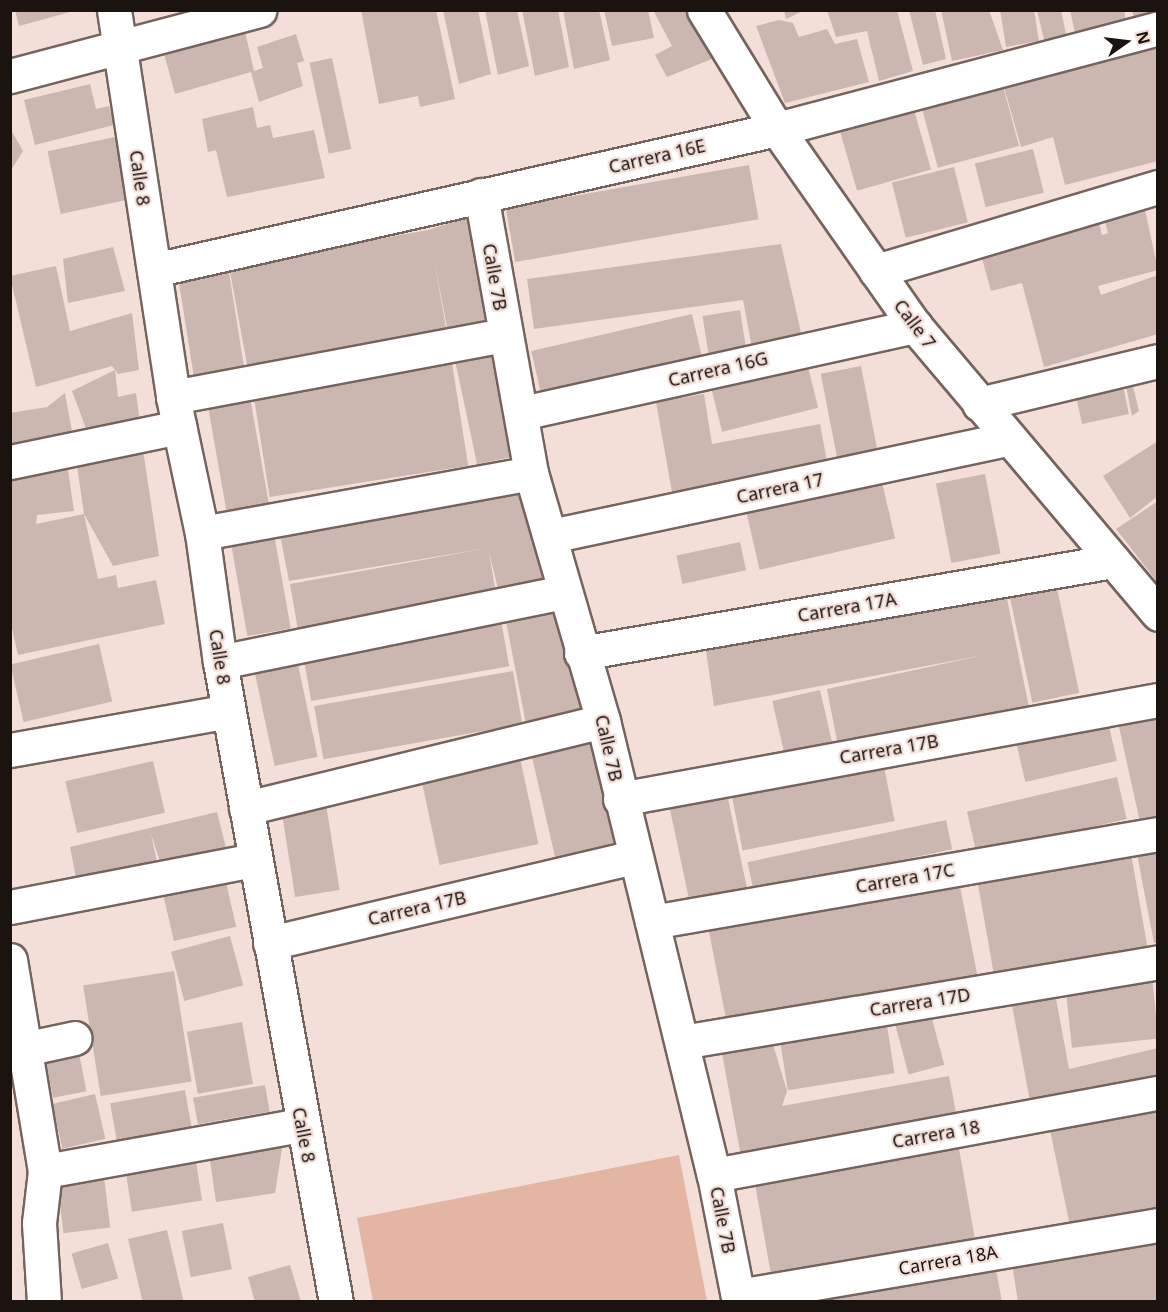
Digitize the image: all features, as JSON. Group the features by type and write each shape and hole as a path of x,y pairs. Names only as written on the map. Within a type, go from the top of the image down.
{"street":[{"name":"Calle 8","path":"114,10 176,412 202,533 220,663 301,1125 336,1302"},
{"path":"10,76 259,10"},
{"name":"Calle 7","path":"704,10 777,129 915,326 1158,614"},
{"name":"Carrera 16E","path":"154,270 777,129 1158,28"},
{"path":"876,271 1158,188"},
{"name":"Calle 7B","path":"480,195 505,335 522,413 531,473 551,536 563,592 603,721 714,1174 739,1299"},
{"name":"Carrera 16G","path":"522,413 915,326"},
{"path":"10,462 176,412 505,335"},
{"path":"979,404 1158,361"},
{"name":"Carrera 17","path":"551,536 1008,439"},
{"path":"202,533 531,473"},
{"name":"Carrera 17A","path":"581,653 1113,561"},
{"path":"220,663 563,592"},
{"name":"Carrera 17B","path":"621,799 1158,700"},
{"path":"10,750 229,711"},
{"path":"246,808 603,721"},
{"name":"Carrera 17C","path":"652,922 1158,834"},
{"name":"Carrera 17B","path":"270,943 635,857"},
{"path":"10,908 255,860"},
{"path":"10,960 19,1050 45,1171 39,1223 44,1302"},
{"name":"Carrera 17D","path":"682,1042 1158,962"},
{"path":"19,1050 75,1038"},
{"name":"Carrera 18","path":"714,1174 1158,1093"},
{"path":"45,1171 301,1125"},
{"name":"Carrera 18A","path":"739,1299 1158,1225"}],"shaded area":[{"path":"679,1155 707,1301 373,1301 357,1218"}],"building":[{"path":"15,10 74,10 74,11 19,26"},
{"path":"361,10 436,10 455,99 420,107 418,96 379,104"},
{"path":"443,10 478,10 491,74 459,84"},
{"path":"485,10 517,10 529,66 498,75"},
{"path":"522,10 558,10 569,67 535,76"},
{"path":"563,10 599,10 610,60 574,69"},
{"path":"604,10 648,10 654,38 612,46"},
{"path":"653,10 690,10 719,56 667,77 655,55 672,46"},
{"path":"784,10 805,10 786,19"},
{"path":"827,10 897,10 913,71 879,81 867,31 836,37"},
{"path":"909,10 935,10 946,59 923,65"},
{"path":"941,10 989,10 1003,50 952,61"},
{"path":"1000,10 1034,10 1039,41 1006,47"},
{"path":"1037,10 1061,10 1067,39 1045,44"},
{"path":"1070,10 1124,10 1126,21 1075,33"},
{"path":"1132,10 1158,10 1158,15 1135,21"},
{"path":"779,20 793,23 799,37 827,29 835,44 857,39 869,82 785,103 756,26"},
{"path":"244,27 254,71 263,68 257,47 296,34 304,61 297,63 303,86 259,102 251,72 175,94 163,50"},
{"path":"1158,45 1158,161 1065,185 1053,137 1021,147 1004,87"},
{"path":"332,58 351,149 329,154 310,63"},
{"path":"90,84 96,109 109,106 114,125 35,145 24,100"},
{"path":"1003,86 1019,146 938,168 922,108"},
{"path":"253,107 257,128 270,125 273,138 314,130 325,178 227,197 216,150 208,152 202,119"},
{"path":"914,110 931,170 857,191 840,131"},
{"path":"10,128 23,151 10,172"},
{"path":"115,137 128,200 61,214 48,151"},
{"path":"1033,149 1044,193 986,207 975,164"},
{"path":"749,165 759,219 515,262 506,208"},
{"path":"954,167 968,222 906,238 892,182"},
{"path":"1144,205 1158,270 1098,286 1101,295 1158,275 1158,334 1044,367 1022,283 991,291 981,255 1099,223 1102,235 1108,233 1104,217"},
{"path":"480,213 501,323 449,338 434,259 447,334 248,370 229,266 428,230"},
{"path":"781,244 802,337 752,348 743,300 534,329 527,279"},
{"path":"113,247 125,291 68,303 63,259"},
{"path":"56,266 70,331 132,313 139,370 118,374 112,366 36,387 10,276"},
{"path":"228,266 244,368 194,376 178,274"},
{"path":"740,310 748,359 710,365 702,316"},
{"path":"692,314 703,361 542,398 531,351"},
{"path":"500,346 523,455 477,464 454,356"},
{"path":"451,357 468,466 270,497 252,388"},
{"path":"861,366 880,463 840,471 821,374"},
{"path":"808,367 818,408 722,432 712,391"},
{"path":"115,370 118,397 136,393 140,423 88,434 72,391"},
{"path":"1120,372 1129,414 1082,424 1073,382"},
{"path":"1130,374 1139,411 1132,416 1124,376"},
{"path":"65,393 73,437 10,450 10,413 47,407"},
{"path":"704,394 712,444 820,424 829,472 673,498 656,402"},
{"path":"250,397 269,503 226,511 208,404"},
{"path":"1158,441 1158,496 1130,518 1103,476"},
{"path":"142,443 159,556 113,566 84,514 76,459"},
{"path":"67,463 74,511 37,515 36,524 84,514 98,579 116,575 118,588 156,580 165,624 18,655 10,619 10,469"},
{"path":"985,474 1000,554 951,563 936,484"},
{"path":"529,478 558,586 500,597 489,552 497,600 299,636 290,584 488,548 289,581 279,529"},
{"path":"882,482 895,539 760,570 747,513"},
{"path":"1158,501 1158,583 1116,529"},
{"path":"273,528 291,628 247,636 230,536"},
{"path":"740,542 746,570 682,584 676,556"},
{"path":"1057,588 1079,693 1032,703 1010,598"},
{"path":"1006,594 1029,707 838,746 827,689 984,655 714,706 705,644"},
{"path":"561,597 591,713 526,724 504,611"},
{"path":"500,614 509,666 311,701 302,649"},
{"path":"99,644 112,701 24,722 10,664"},
{"path":"296,655 318,757 275,766 253,664"},
{"path":"513,671 522,724 323,759 314,706"},
{"path":"820,690 834,751 786,762 772,701"},
{"path":"1158,709 1158,818 1140,822 1117,718"},
{"path":"1107,718 1117,761 1025,782 1015,739"},
{"path":"601,727 629,849 557,865 529,744"},
{"path":"519,753 538,844 440,865 420,774"},
{"path":"153,761 165,813 77,833 65,781"},
{"path":"883,761 895,821 742,850 731,791"},
{"path":"1117,777 1127,819 977,854 967,812"},
{"path":"727,794 747,889 689,901 669,806"},
{"path":"326,804 340,890 295,897 282,811"},
{"path":"217,812 228,856 163,871 151,834 160,876 79,893 70,847"},
{"path":"946,820 952,849 754,892 747,862"},
{"path":"1130,848 1148,951 995,978 976,875"},
{"path":"1158,850 1158,942 1154,943 1137,854"},
{"path":"958,876 979,982 728,1031 708,925"},
{"path":"225,878 236,927 174,941 163,892"},
{"path":"230,936 243,985 184,1001 171,952"},
{"path":"1151,968 1158,1039 1072,1048 1064,977"},
{"path":"174,971 192,1082 101,1096 83,985"},
{"path":"1055,993 1069,1069 1158,1048 1158,1091 1032,1112 1011,1000"},
{"path":"928,1004 944,1065 909,1074 892,1014"},
{"path":"885,1013 895,1073 788,1090 778,1030"},
{"path":"242,1022 253,1084 198,1094 187,1032"},
{"path":"768,1028 787,1091 782,1106 949,1076 958,1123 742,1162 719,1037"},
{"path":"78,1048 86,1091 53,1098 45,1054"},
{"path":"265,1085 270,1112 198,1124 193,1098"},
{"path":"185,1090 192,1128 117,1142 110,1103"},
{"path":"95,1094 105,1139 62,1149 52,1104"},
{"path":"1158,1108 1158,1208 1070,1226 1050,1130"},
{"path":"283,1142 275,1193 216,1202 209,1153"},
{"path":"958,1143 975,1241 772,1277 754,1179"},
{"path":"196,1162 202,1201 132,1212 126,1173"},
{"path":"104,1177 110,1228 64,1233 57,1183"},
{"path":"223,1223 232,1269 191,1277 182,1231"},
{"path":"167,1230 184,1302 143,1302 128,1239"},
{"path":"1158,1240 1158,1302 1018,1302 1012,1263"},
{"path":"108,1243 118,1279 82,1289 71,1253"},
{"path":"995,1264 1002,1302 798,1302"},
{"path":"290,1265 301,1302 255,1302 248,1277"}]}
